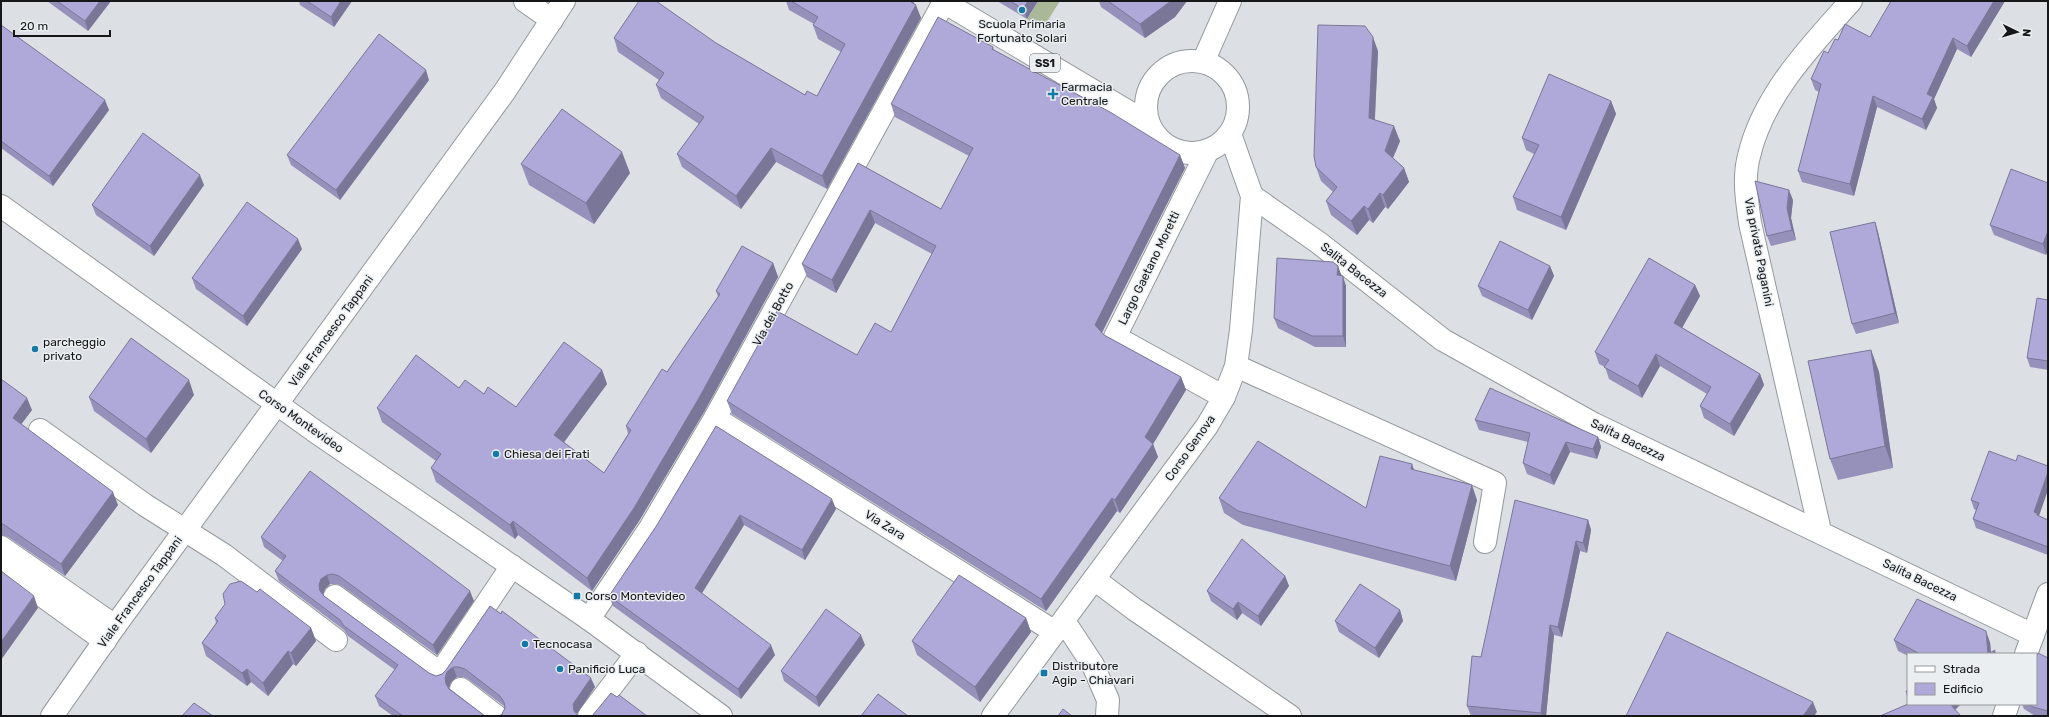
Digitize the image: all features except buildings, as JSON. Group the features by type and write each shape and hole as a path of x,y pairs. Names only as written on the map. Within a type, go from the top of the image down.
{"street":[{"path":"525,1 552,20"},
{"name":"Viale Francesco Tappani","path":"52,716 185,530 278,405 505,90 564,1"},
{"path":"1203,62 1230,1"},
{"name":"Via privata Paganini","path":"1820,531 1750,223 1746,190 1748,157 1756,134 1768,108 1795,66 1851,1"},
{"name":"SS1","path":"943,2 1149,124"},
{"name":"Via dei Botto","path":"589,619 650,528 716,418 943,2"},
{"path":"1186,61 1203,62 1217,68 1228,78 1236,91 1239,105 1237,120 1230,134 1220,145 1207,152 1193,154 1179,152 1166,146 1156,136 1149,124 1145,107 1148,91 1157,76 1170,66 1186,61"},
{"name":"Corso Genova","path":"993,716 1208,426 1224,397 1236,366 1241,330 1252,196 1230,134"},
{"name":"Largo Gaetano Moretti","path":"1207,152 1115,337 1224,397"},
{"name":"Salita Bacezza","path":"1252,196 1319,243 1443,340 1594,424 1820,531 2030,645"},
{"name":"Corso Montevideo","path":"1,206 278,405 589,619 721,716"},
{"path":"1236,366 1495,484 1485,542"},
{"name":"Via Zara","path":"716,418 1059,626"},
{"path":"40,430 145,505 224,555 336,640"},
{"path":"1,547 110,634"},
{"path":"1,566 110,634"},
{"path":"335,596 440,673 512,566"},
{"path":"1094,579 1134,609 1290,716"},
{"path":"2030,645 2048,594"},
{"path":"1059,626 1096,672 1108,700 1106,716"},
{"path":"589,716 637,653"},
{"path":"461,689 496,716"},
{"path":"2004,716 2008,705"}],"green space":[{"path":"1038,1 1060,1 1043,28 1027,20"}],"place":[{"name":"Scuola Primaria Fortunato Solari","path":"1022,10"},
{"name":"Farmacia Centrale","path":"1053,94"},
{"name":"parcheggio privato","path":"35,349"},
{"name":"Chiesa dei Frati","path":"496,454"},
{"name":"Corso Montevideo","path":"577,596"},
{"name":"Tecnocasa","path":"525,644"},
{"name":"Panificio Luca","path":"560,669"},
{"name":"Distributore Agip - Chiavari","path":"1044,673"}]}
